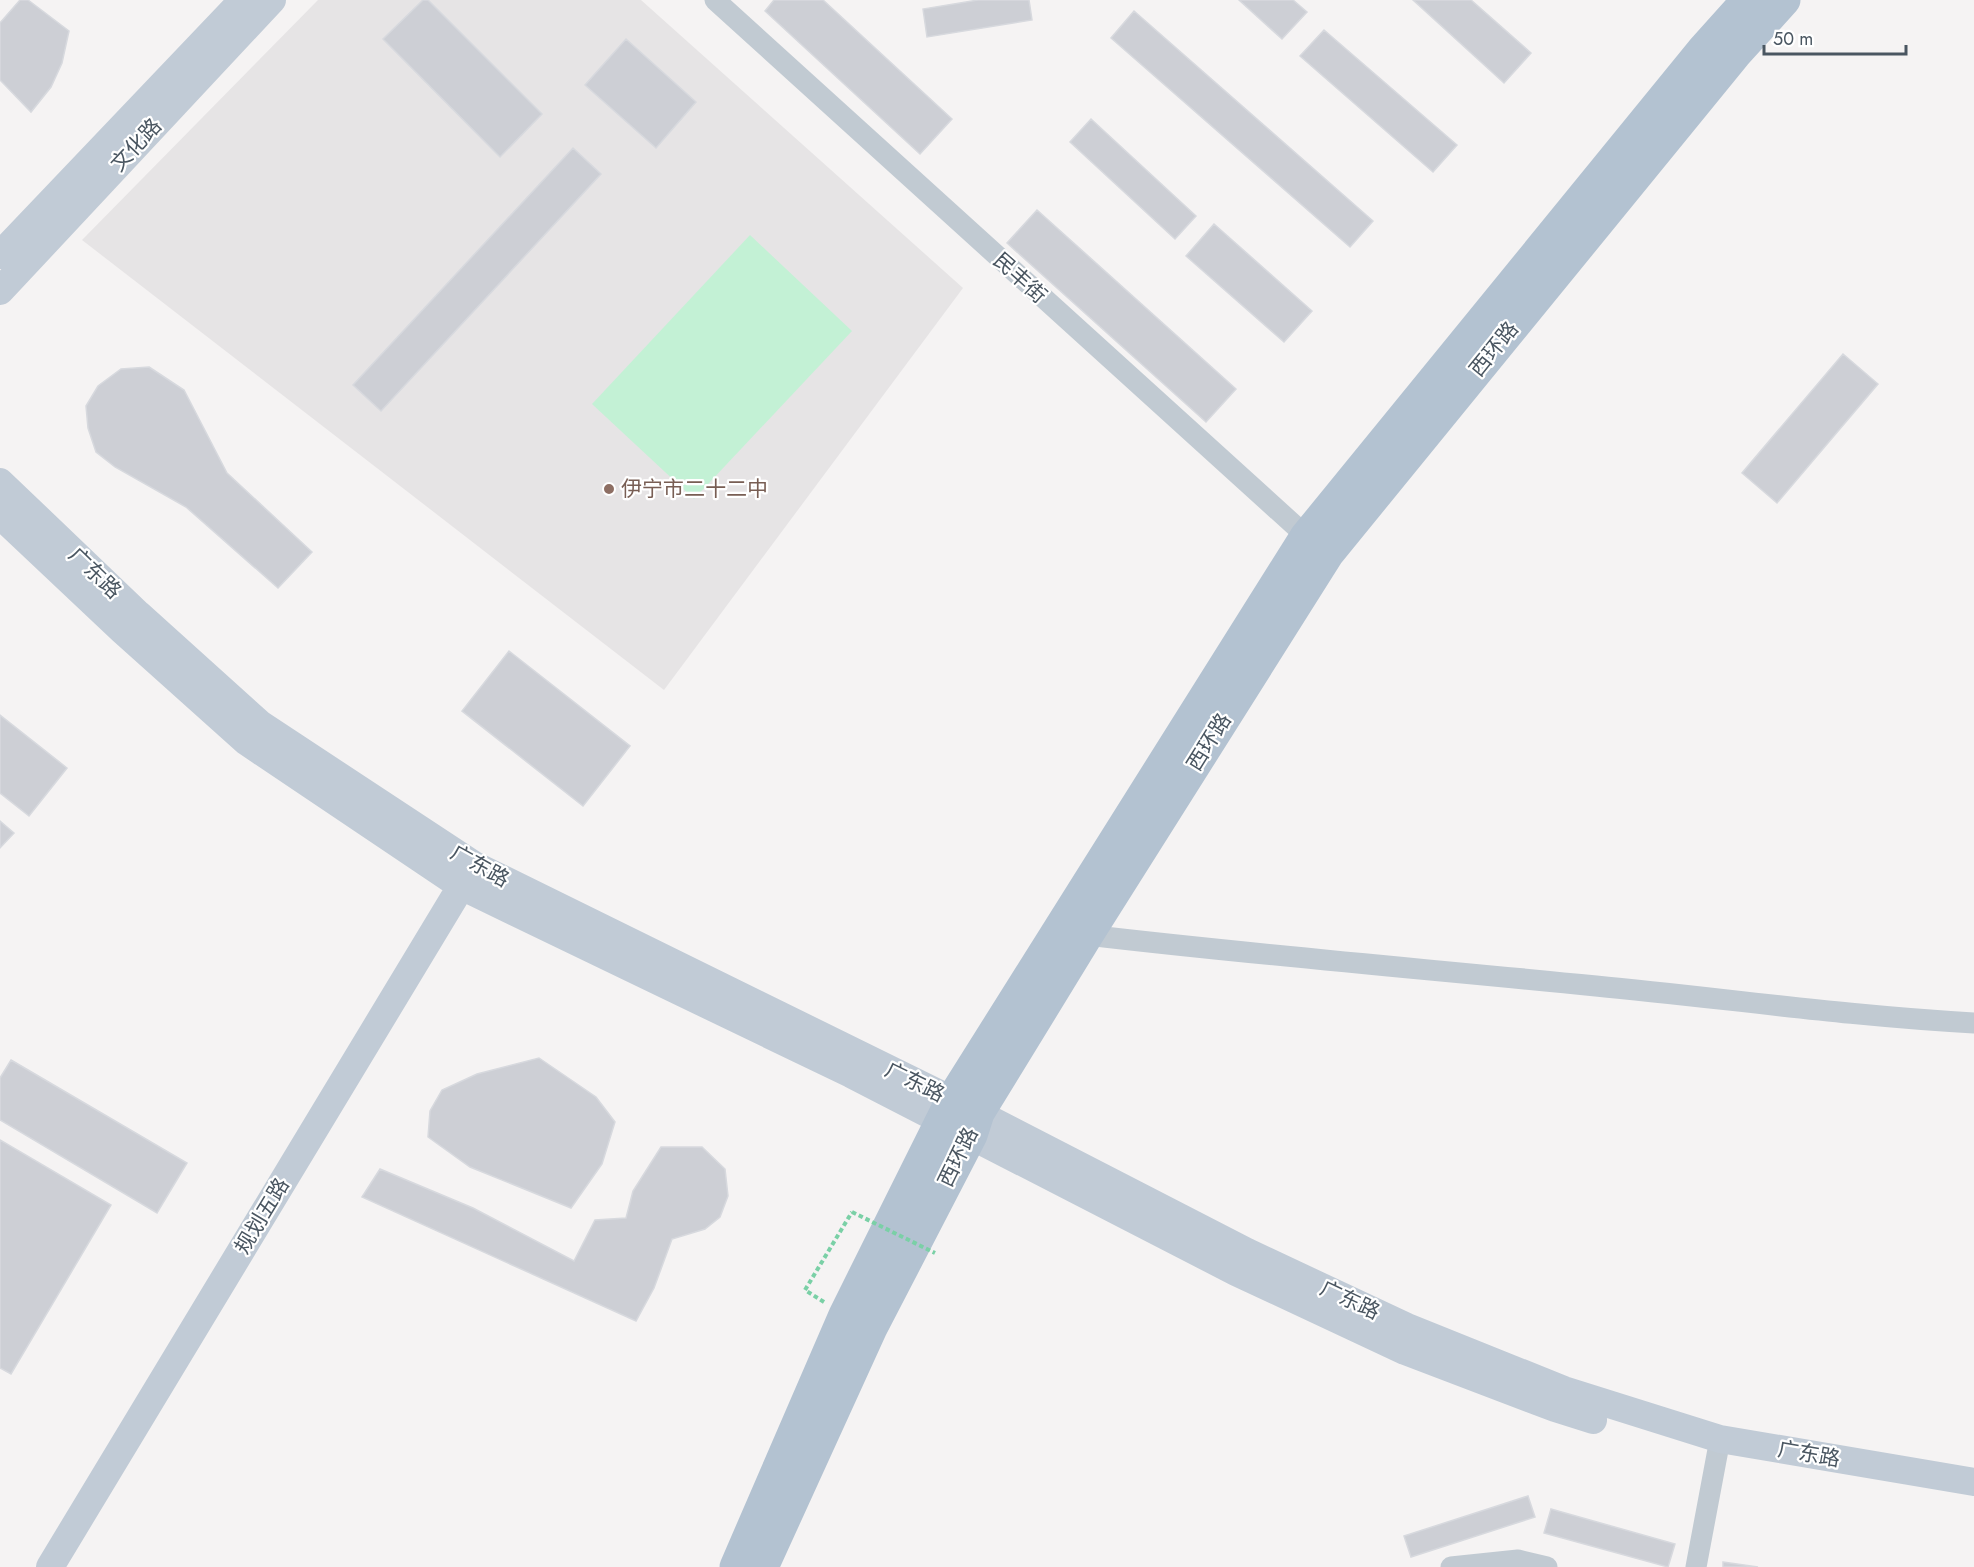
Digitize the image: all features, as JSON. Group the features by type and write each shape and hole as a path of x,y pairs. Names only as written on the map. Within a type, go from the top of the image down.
{"main road":[{"name":"西环路","path":"736,1567 845,1316 961,1117 1317,545 1704,48 1748,0"},
{"name":"西环路","path":"762,1567 871,1328 961,1117 1087,935 1317,545 1735,54 1784,0"}],"street":[{"name":"文化路","path":"0,255 243,0"},
{"name":"文化路","path":"0,291 272,0"},
{"name":"民丰街","path":"715,0 1317,545"},
{"name":"广东路","path":"0,482 138,614 260,724 467,876"},
{"name":"广东路","path":"0,515 122,630 247,742 467,876 961,1117 1236,1272 1405,1351 1555,1408 1718,1448 1974,1502"},
{"name":"规划五路","path":"50,1567 467,876"},
{"path":"1087,935 1234,953 1598,986 1877,1017 1974,1023"},
{"name":"广东路","path":"1718,1448 1974,1482"},
{"path":"1696,1567 1718,1448"},
{"path":"1451,1567 1518,1560 1547,1567"}],"path":[{"path":"805,1290 852,1212 935,1253"}],"shaded area":[{"name":"伊宁市二十二中","path":"318,0 641,0 963,288 664,690 82,240"}],"green space":[{"path":"750,235 852,331 694,499 592,404"}],"building":[{"path":"20,0 28,0 69,31 62,63 51,87 31,112 0,80 0,23"},
{"path":"423,0 428,0 542,114 500,157 383,39"},
{"path":"774,0 823,0 952,119 920,154 765,11"},
{"path":"978,0 1029,0 1032,20 927,37 923,9"},
{"path":"1239,0 1293,0 1307,12 1282,39"},
{"path":"1413,0 1471,0 1531,53 1504,83"},
{"path":"1134,11 1373,221 1350,247 1111,38"},
{"path":"1324,30 1457,145 1433,172 1300,56"},
{"path":"626,39 696,102 656,148 585,85"},
{"path":"1091,119 1196,216 1175,239 1070,142"},
{"path":"573,148 601,174 381,411 353,385"},
{"path":"1037,210 1236,389 1206,422 1007,243"},
{"path":"1214,224 1312,311 1284,342 1186,256"},
{"path":"1843,354 1878,384 1777,503 1742,473"},
{"path":"149,367 184,390 227,473 312,552 278,588 186,507 115,467 96,452 88,428 86,406 98,386 121,369"},
{"path":"509,651 630,746 583,806 462,711"},
{"path":"0,715 67,768 29,816 0,793"},
{"path":"0,821 14,833 0,848"},
{"path":"539,1058 596,1097 615,1122 602,1164 571,1208 470,1167 428,1137 430,1111 442,1090 477,1074"},
{"path":"11,1060 187,1163 157,1213 0,1120 0,1078"},
{"path":"0,1140 111,1205 11,1374 0,1368"},
{"path":"661,1147 702,1147 725,1169 728,1196 720,1217 705,1229 672,1239 654,1288 636,1321 362,1197 380,1169 473,1208 574,1261 595,1220 626,1218 633,1191"},
{"path":"1528,1496 1535,1517 1411,1557 1404,1536"},
{"path":"1551,1509 1675,1544 1668,1567 1544,1533"},
{"path":"1723,1562 1758,1567 1723,1567"}],"place":[{"name":"伊宁市二十二中","path":"609,489"}]}
